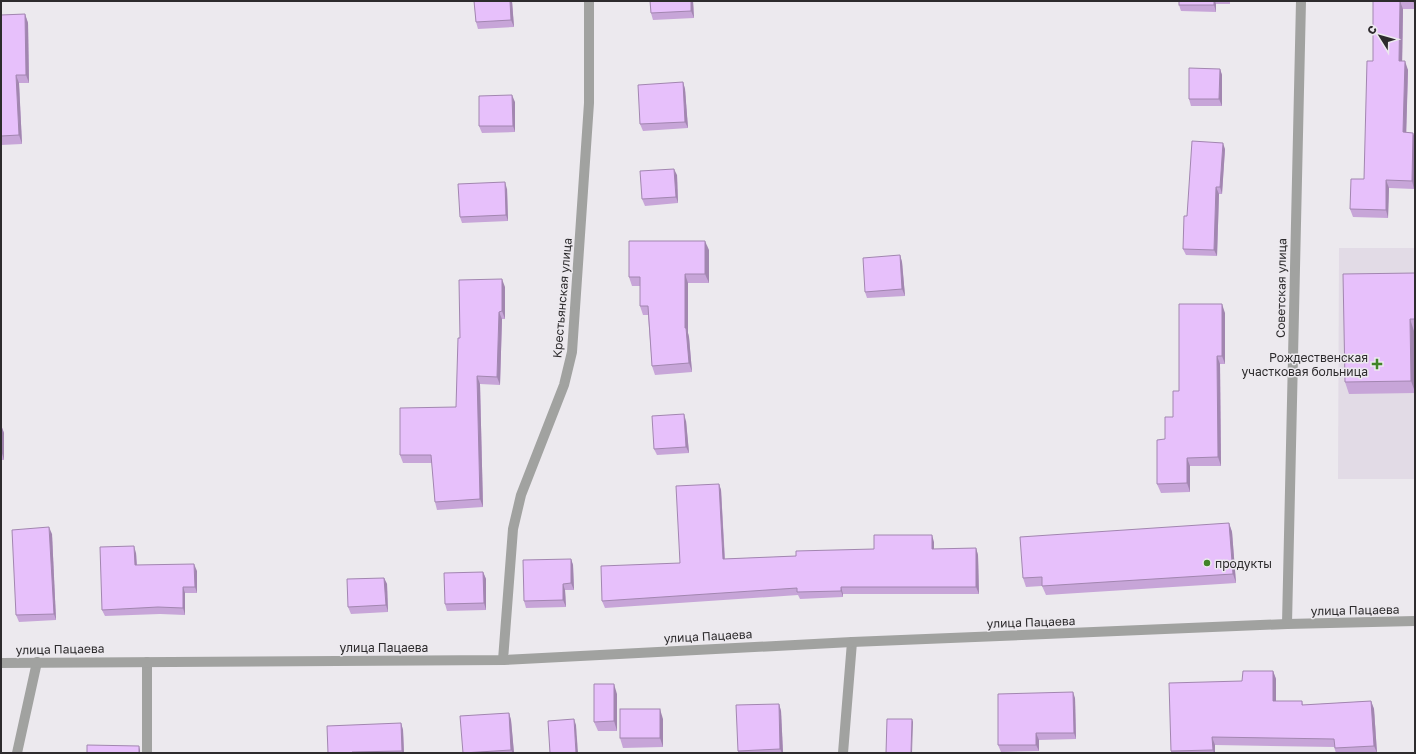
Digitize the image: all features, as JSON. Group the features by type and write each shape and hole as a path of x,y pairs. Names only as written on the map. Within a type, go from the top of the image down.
{"street":[{"name":"Крестьянская улица","path":"503,660 513,529 521,496 564,385 572,352 589,102 589,1"},
{"name":"Советская улица","path":"1287,624 1301,1"},
{"name":"улица Пацаева","path":"1,663 503,660 852,642 1287,624 1415,621"},
{"path":"843,753 852,642"},
{"path":"17,753 38,662"},
{"path":"147,662 147,753"}],"shaded area":[{"name":"Рождественская участковая больница","path":"1339,248 1415,248 1415,479 1338,479"}],"building":[{"path":"474,1 510,1 511,20 476,22"},
{"path":"650,1 691,1 691,11 651,13"},
{"path":"1179,1 1214,1 1214,5 1179,5"},
{"path":"1373,1 1400,1 1399,61 1405,61 1403,132 1413,133 1412,181 1386,180 1386,210 1350,209 1351,179 1364,179 1367,61 1373,61"},
{"path":"25,14 26,75 16,75 19,135 1,136 1,15"},
{"path":"1189,68 1220,69 1219,99 1189,99"},
{"path":"683,82 685,122 640,124 638,85"},
{"path":"512,95 513,126 479,126 479,96"},
{"path":"1192,141 1223,143 1220,187 1216,187 1214,250 1183,249 1184,216 1187,216"},
{"path":"674,169 676,197 642,199 640,171"},
{"path":"505,182 506,215 460,217 458,184"},
{"path":"629,241 705,241 705,274 685,274 685,328 689,363 652,366 648,306 640,306 640,277 629,277"},
{"path":"900,255 902,289 865,292 863,258"},
{"path":"1415,273 1415,319 1410,319 1411,381 1345,382 1343,274"},
{"path":"502,279 502,311 499,312 497,377 477,376 480,499 435,502 431,455 400,455 400,408 456,407 458,338 460,338 459,280"},
{"path":"1179,304 1222,304 1222,356 1217,356 1218,457 1187,458 1187,483 1157,484 1157,440 1165,439 1165,417 1173,417 1173,391 1179,391"},
{"path":"684,414 686,447 654,449 652,416"},
{"path":"719,484 723,559 796,556 796,551 874,549 874,535 932,535 932,549 976,548 976,587 841,587 841,591 797,592 797,588 602,601 601,566 680,563 676,486"},
{"path":"1229,523 1233,574 1042,586 1042,577 1023,578 1020,537"},
{"path":"49,527 54,614 16,615 12,530"},
{"path":"134,546 135,565 194,564 195,587 183,587 183,608 158,607 102,610 100,547"},
{"path":"571,559 571,583 563,584 563,600 524,601 523,560"},
{"path":"483,572 484,603 445,604 444,573"},
{"path":"384,578 386,605 348,607 347,579"},
{"path":"1243,671 1273,671 1273,701 1302,701 1302,705 1371,701 1374,746 1335,748 1334,739 1212,737 1213,750 1171,751 1169,683 1242,681"},
{"path":"594,684 614,684 614,721 594,722"},
{"path":"1073,692 1074,733 1036,733 1036,745 998,745 998,694"},
{"path":"779,704 780,749 738,751 736,705"},
{"path":"620,709 660,709 660,738 620,738"},
{"path":"509,713 511,750 463,753 460,716"},
{"path":"574,719 576,753 550,753 548,721"},
{"path":"887,719 912,719 911,753 886,753"},
{"path":"401,723 402,751 328,753 327,726"},
{"path":"87,745 139,746 139,753 87,753"}],"place":[{"name":"Рождественская участковая больница","path":"1377,364"},
{"name":"продукты","path":"1207,563"}]}
